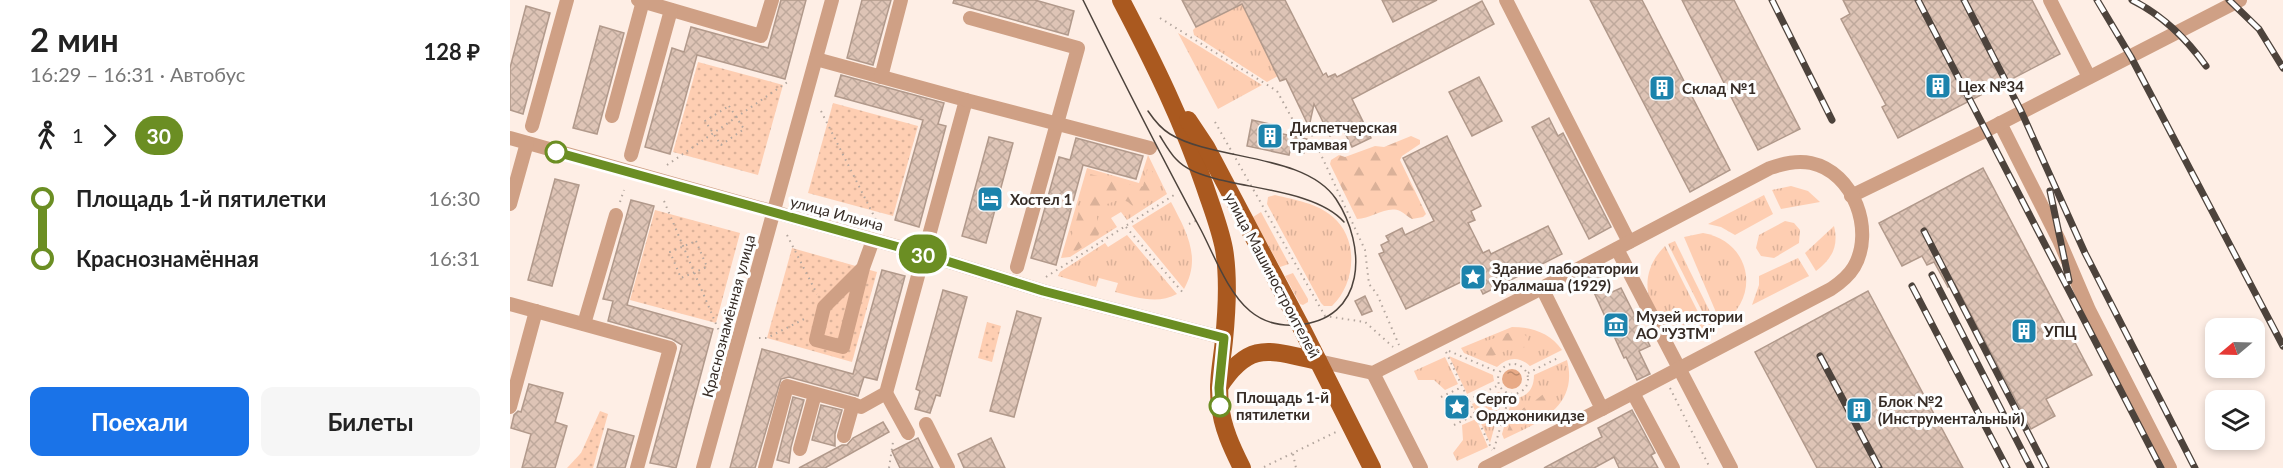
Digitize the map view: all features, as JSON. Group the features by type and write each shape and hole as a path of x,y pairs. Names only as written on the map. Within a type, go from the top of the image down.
{"main road":[{"name":"улица Машиностроителей","path":"1121,0 1166,87 1201,174 1224,248 1227,279 1219,388 1224,424 1242,468"},
{"name":"улица Машиностроителей","path":"1166,87 1206,147 1372,468"},
{"path":"1224,338 1266,351 1318,361"},
{"path":"1219,388 1237,363 1251,355 1266,351"}],"street":[{"path":"532,126 567,0"},
{"path":"612,116 640,1 761,36 772,0"},
{"name":"Краснознамённая улица","path":"703,468 832,0"},
{"path":"881,76 902,0"},
{"path":"1506,0 1629,242"},
{"path":"2050,0 2089,78"},
{"path":"1851,196 2000,123 2240,0"},
{"path":"631,155 671,10"},
{"path":"969,18 1078,48 1017,267"},
{"path":"816,58 1057,125 1150,148"},
{"path":"908,433 886,393 966,100"},
{"path":"2000,123 2060,240 2089,310 2170,468"},
{"name":"улица Ильича","path":"510,138 924,254 1014,283 1224,338"},
{"path":"510,204 527,143"},
{"path":"1318,361 1373,373 1781,164 1812,163 1837,177 1851,196 1863,226 1860,256 1845,279 1831,289 1665,377 1485,468"},
{"path":"584,324 616,215"},
{"path":"863,268 824,307 816,340 843,348 863,268 873,240"},
{"path":"1617,249 1731,468"},
{"path":"1542,288 1602,409"},
{"path":"510,304 670,348 638,468"},
{"path":"510,407 537,311"},
{"path":"1373,373 1420,468"},
{"path":"765,468 787,386 861,407 886,393"},
{"path":"1633,393 1673,468"},
{"path":"800,449 815,394"},
{"path":"844,436 853,404"},
{"path":"926,424 948,468"}],"path":[{"path":"1160,18 1276,91 1299,130 1311,133 1365,250 1369,284 1377,294 1404,357"},
{"path":"667,165 789,81"},
{"path":"729,106 736,117 744,129 721,145 705,121 729,106"},
{"path":"821,111 877,222"},
{"path":"1215,122 1324,316 1365,321 1404,357"},
{"path":"1046,277 1174,195"},
{"path":"664,201 719,332"},
{"path":"1125,226 1185,295"},
{"path":"759,338 767,338 789,328 824,307 787,235"},
{"path":"696,241 707,267 694,273 681,278 670,252 696,241"},
{"path":"1499,372 1447,351 1493,450 1510,394"},
{"path":"1528,373 1568,353"},
{"path":"1499,385 1499,372 1505,366 1514,363 1522,366 1528,373 1528,382 1523,390 1510,394"},
{"path":"1665,377 1710,468"},
{"path":"1499,385 1510,394"},
{"path":"1468,400 1499,385"},
{"path":"1441,397 1462,387"},
{"path":"1454,425 1475,414"},
{"path":"1264,467 1341,430"},
{"path":"889,468 893,442"},
{"path":"1293,454 1296,468"}],"green space":[{"path":"1242,4 1278,76 1267,82 1194,35 1193,30 1196,27"},
{"path":"1178,33 1262,85 1218,109"},
{"path":"698,62 783,85 758,175 673,152"},
{"path":"833,103 918,126 893,216 808,193"},
{"path":"1411,136 1420,140 1420,144 1402,156 1400,160 1426,214 1423,217 1412,219 1400,211 1390,210 1357,219 1330,164 1331,160 1339,155 1345,157 1375,146 1384,147"},
{"path":"1148,155 1167,194 1127,220 1121,212 1111,218 1117,227 1070,257 1061,258 1087,168 1139,183"},
{"path":"1149,164 1161,192 1135,208 1121,199 1107,204 1097,213 1097,224 1100,229 1098,237 1066,255 1090,174 1140,187 1143,186"},
{"path":"1791,186 1808,191 1820,202 1781,209 1772,190"},
{"path":"1275,195 1306,203 1327,212 1341,226 1347,237 1351,261 1350,274 1340,296 1332,306 1324,306 1321,303 1267,204 1268,197"},
{"path":"1764,195 1773,214 1735,235 1721,227 1708,224"},
{"path":"1171,202 1182,223 1192,255 1192,266 1184,289 1132,226"},
{"path":"655,210 740,233 716,323 630,300"},
{"path":"1261,212 1289,264 1280,267 1253,217"},
{"path":"1785,221 1794,223 1800,230 1799,243 1774,258 1761,256 1756,248 1759,235"},
{"path":"1834,226 1836,240 1833,252 1816,271 1805,253"},
{"path":"1703,233 1719,238 1732,247 1741,258 1745,272 1746,286 1742,300 1734,313 1721,324 1684,237"},
{"path":"1127,235 1177,294 1154,300 1139,298 1115,292 1118,283 1099,278 1096,287 1058,276 1060,272 1105,243 1108,247"},
{"path":"1675,241 1717,326 1711,329 1668,244"},
{"path":"1665,246 1707,330 1689,330 1673,325 1661,317 1652,305 1648,291 1648,276 1654,261"},
{"path":"792,248 877,272 852,362 767,338"},
{"path":"1798,258 1809,276 1752,305 1759,285 1759,276"},
{"path":"1293,273 1308,299 1308,302 1303,305 1300,304 1285,276"},
{"path":"987,322 1001,326 992,362 978,358"},
{"path":"1512,327 1540,332 1552,339 1562,350 1530,366 1514,359 1505,361 1497,367 1464,353 1461,348"},
{"path":"1513,331 1528,338 1526,347 1508,350 1488,358 1466,349"},
{"path":"1449,356 1493,375 1494,381 1467,394"},
{"path":"1445,357 1458,384 1445,390 1434,380 1418,380 1414,371"},
{"path":"1567,360 1569,376 1567,390 1561,401 1553,411 1530,427 1504,439 1502,434 1512,399 1522,397 1529,392 1533,385 1534,375"},
{"path":"1499,392 1503,396 1490,443 1472,404"},
{"path":"1546,392 1554,396 1555,400 1550,411 1506,435 1513,414"},
{"path":"600,411 608,414 593,468 567,468 581,453"},
{"path":"1476,419 1488,447 1457,461 1453,453 1463,440 1462,425"}],"water":[{"path":"1512,369 1519,372 1522,379 1519,386 1512,389 1505,386 1502,379 1505,372"}],"building":[{"path":"781,0 806,0 785,79 697,55 670,154 645,147 672,48 684,52 691,27 768,48"},
{"path":"862,0 891,0 873,65 847,58"},
{"path":"954,0 1035,0 1074,11 1068,35 953,3"},
{"path":"1182,0 1285,0 1323,75 1326,73 1328,77 1335,74 1337,77 1482,1 1494,24 1352,99 1371,138 1352,147 1343,129 1330,136 1314,104 1309,127 1286,79 1280,81 1242,4 1196,27"},
{"path":"1382,0 1437,0 1393,22"},
{"name":"Склад №1","path":"1590,0 1642,0 1730,170 1690,192"},
{"path":"1682,0 1734,0 1800,129 1758,150"},
{"name":"Цех №34","path":"1843,0 2032,0 2060,54 1898,138 1882,107 1886,105 1841,19 1850,14"},
{"path":"526,6 550,13 523,114 510,110 510,68"},
{"path":"600,26 624,33 597,134 573,128"},
{"path":"841,75 944,103 938,124 946,126 919,227 895,220 923,120 835,96"},
{"path":"1479,77 1502,121 1472,136 1449,92"},
{"path":"1549,118 1558,136 1563,133 1611,227 1589,239 1532,127"},
{"name":"Диспетчерская трамвая","path":"1252,120 1279,126 1278,133 1307,139 1304,153 1290,151 1289,155 1247,146"},
{"path":"1447,136 1481,206 1471,211 1475,220 1468,223 1483,253 1489,250 1491,254 1548,226 1562,254 1483,294 1477,282 1470,285 1467,279 1406,309 1379,254 1384,252 1381,245 1389,241 1386,236 1402,228 1405,235 1434,221 1403,158"},
{"path":"989,137 1013,143 986,243 962,236"},
{"path":"1076,138 1143,156 1136,179 1083,165 1056,265 1031,258 1059,157 1070,160"},
{"name":"УПЦ","path":"1983,168 2092,375 2046,399 2055,416 2031,429 1955,284 1948,287 1934,262 1927,265 1922,256 1902,266 1879,223"},
{"path":"555,179 579,185 552,286 528,280"},
{"path":"631,200 654,206 627,305 713,329 676,468 650,463 682,345 672,339 608,321 613,301 603,299"},
{"path":"882,270 905,276 877,380 864,377 858,396 789,377 781,379 755,468 730,468 762,349 853,374"},
{"path":"1599,271 1610,293 1621,288 1650,346 1639,351 1650,374 1637,380 1626,357 1624,358 1587,277"},
{"path":"943,290 967,297 940,396 936,395 930,413 915,409 920,391 916,389"},
{"name":"Блок №2 (Инструментальный)","path":"1868,291 1963,468 1817,468 1755,352"},
{"path":"1365,296 1372,311 1362,315 1355,301"},
{"path":"1017,311 1041,318 1014,417 990,411"},
{"path":"529,384 563,393 555,422 567,426 555,468 522,468 531,434 511,428 514,415 518,411 521,412"},
{"path":"793,397 804,400 789,463 777,460"},
{"path":"821,405 842,410 835,434 835,446 812,440"},
{"path":"1632,410 1655,453 1651,455 1658,468 1619,468 1614,457 1594,468 1544,468 1602,437 1598,428"},
{"path":"883,422 889,432 825,468 799,468 842,445 847,445 853,438"},
{"path":"608,429 634,436 625,468 597,468"},
{"path":"918,438 933,468 900,468 892,451"},
{"path":"991,438 1005,468 964,468 958,454"}],"tram line":[{"path":"1083,0 1222,273 1242,303 1260,318 1284,325 1319,320 1337,310 1348,295 1354,278 1356,258 1353,238 1346,218 1336,199 1322,184 1303,173 1281,165 1188,143 1163,129 1148,111"},
{"path":"1160,136 1176,159 1193,171 1228,182 1301,198 1318,204 1344,222"}],"railway":[{"path":"1772,0 1832,120"},
{"path":"1918,0 2161,468"},
{"path":"1964,0 2021,111 2085,253 2195,468"},
{"path":"2097,0 2131,57 2283,346"},
{"path":"2132,0 2173,28 2206,66"},
{"path":"2229,0 2259,29 2283,68"},
{"path":"2050,191 2069,281"},
{"path":"1924,231 2046,468"},
{"path":"1932,275 2031,468"},
{"path":"1912,286 2007,468"},
{"path":"1820,356 1879,468"}],"bus line":[{"name":"30","path":"556,152 924,254 1043,291 1224,338 1219,388 1220,406"}],"place":[{"name":"Цех №34","path":"1938,86"},
{"name":"Склад №1","path":"1662,88"},
{"name":"Диспетчерская трамвая","path":"1270,136"},
{"name":"Хостел 1","path":"990,199"},
{"name":"Здание лаборатории Уралмаша (1929)","path":"1473,277"},
{"name":"Музей истории АО \"УЗТМ\"","path":"1616,325"},
{"name":"УПЦ","path":"2024,331"},
{"name":"Площадь 1-й пятилетки","path":"1220,406"},
{"name":"Серго Орджоникидзе","path":"1457,407"},
{"name":"Блок №2 (Инструментальный)","path":"1859,410"}]}
